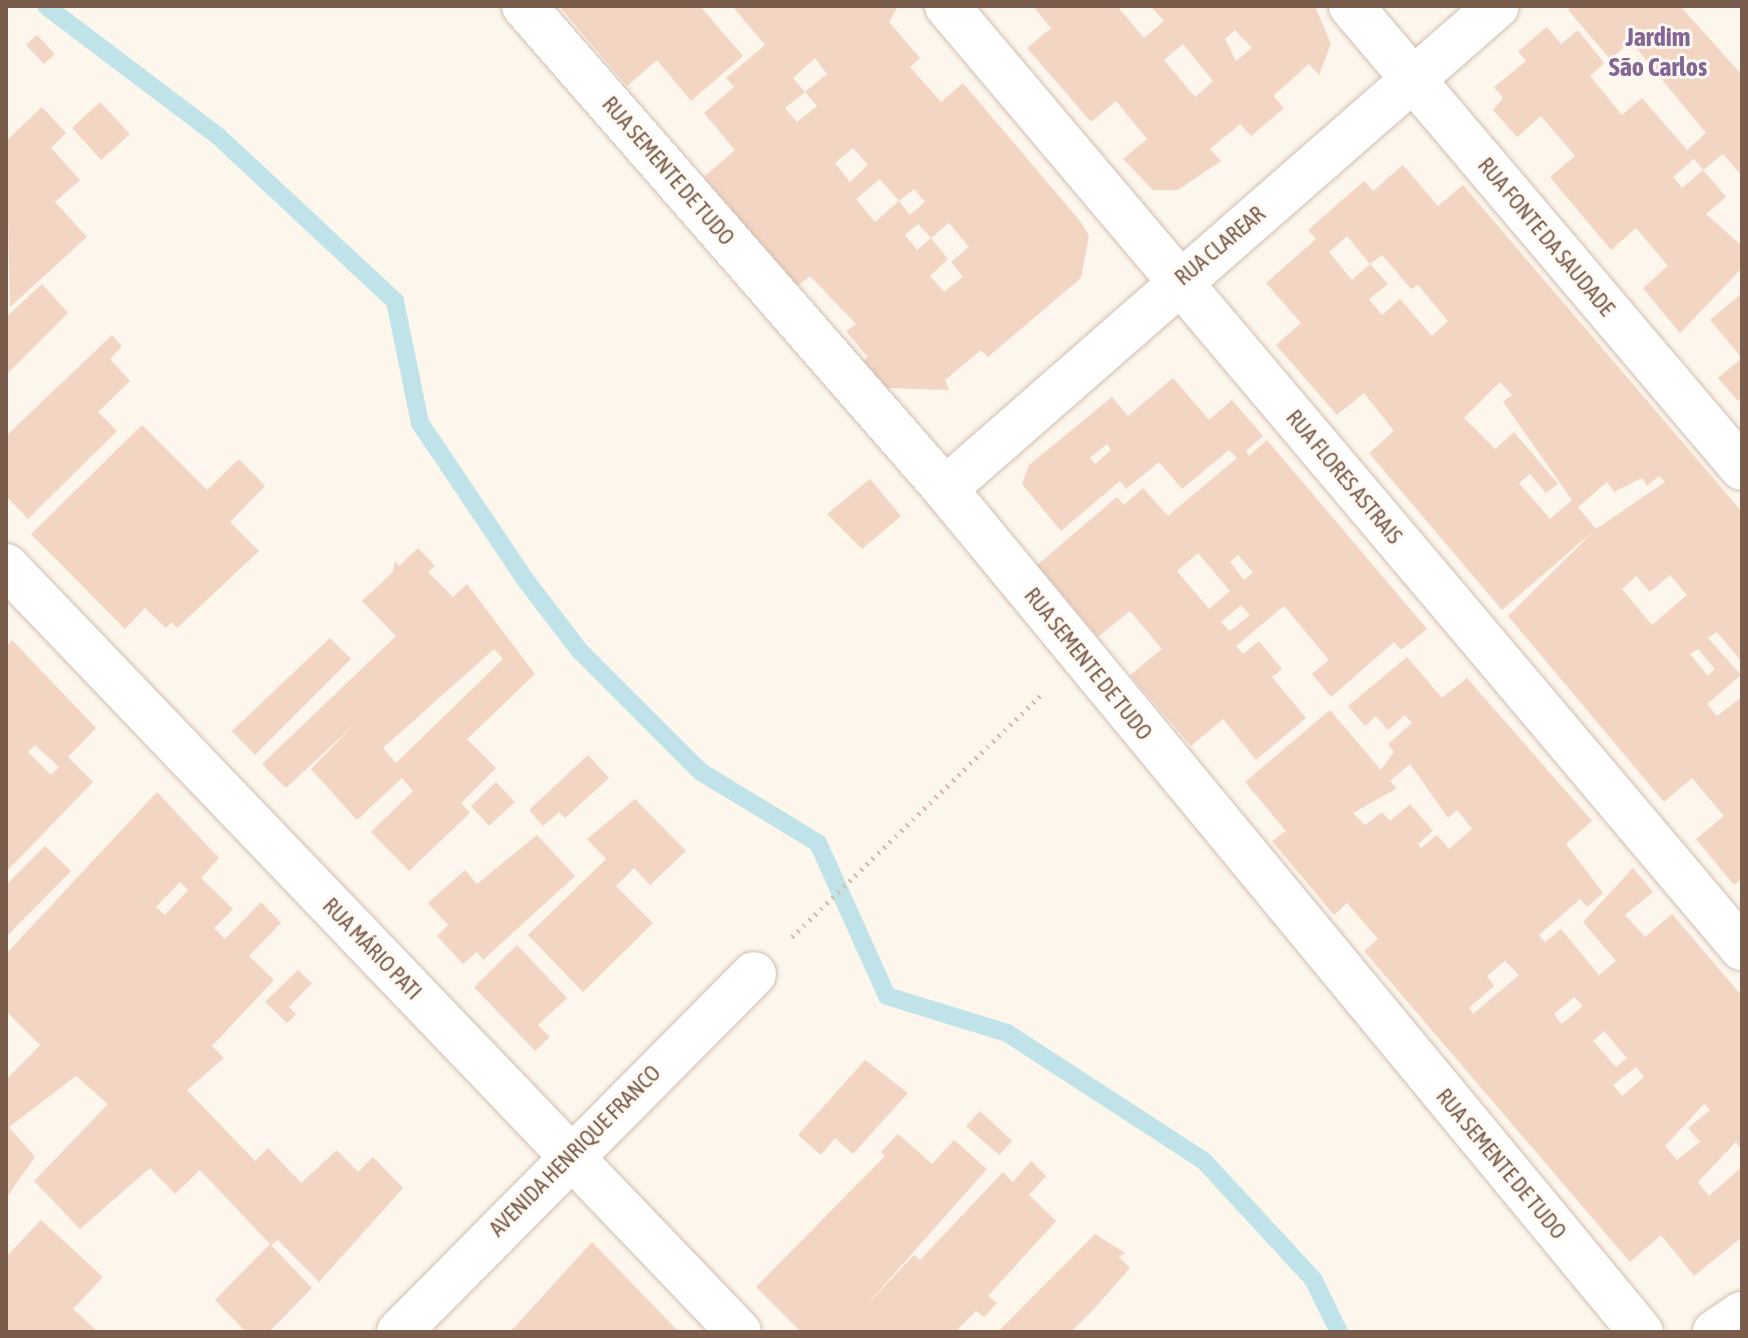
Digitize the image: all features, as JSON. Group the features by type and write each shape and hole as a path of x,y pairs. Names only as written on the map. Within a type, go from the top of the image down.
{"street":[{"name":"RUA SEMENTE DE TUDO","path":"524,6 945,489 1641,1332"},
{"name":"RUA FLORES ASTRAIS","path":"947,6 1742,948"},
{"name":"RUA FONTE DA SAUDADE","path":"1351,6 1742,468"},
{"name":"RUA CLAREAR","path":"945,489 1179,281 1414,82 1497,6"},
{"name":"RUA MÁRIO PATI","path":"6,566 739,1332"},
{"name":"AVENIDA HENRIQUE FRANCO","path":"399,1332 568,1154 754,974"},
{"path":"1715,1332 1742,1314"}],"path":[{"path":"754,974 1081,657"}],"building":[{"path":"559,6 700,6 743,56 691,101 657,60 627,86"},
{"path":"732,6 898,6 889,22 920,58 910,67 941,102 963,83 1080,221 1089,236 1081,278 988,357 981,350 945,380 949,390 887,388 861,363 868,357 846,331 856,324 810,276 796,287 704,177 735,150 704,113 734,87 726,78 765,45","holes":["815,58 827,74 805,92 793,78","805,92 817,106 797,122 785,108","853,148 868,165 850,182 835,163","880,179 899,201 875,222 856,199","914,189 925,202 910,215 899,201","949,223 969,247 951,262 963,277 944,292 930,276 948,259 931,238","918,224 931,238 917,250 905,235"]},
{"path":"1033,6 1117,6 1144,38 1164,21 1150,6 1315,6 1331,44 1319,75 1309,64 1273,96 1284,108 1251,136 1240,124 1210,149 1221,161 1178,190 1153,190 1123,159 1147,139 1116,101 1091,122 1027,48 1051,28","holes":["1235,30 1252,48 1236,61 1225,39","1183,44 1213,81 1195,97 1164,60"]},
{"path":"1572,6 1680,6 1742,75 1742,176 1723,154 1703,170 1726,197 1706,214 1742,246 1742,268 1680,333 1643,288 1668,266 1636,228 1611,250 1550,177 1575,156 1541,116 1517,137 1493,110 1503,98 1494,87 1526,61 1518,51 1547,27 1561,44 1578,30 1604,63 1590,76 1622,115 1642,98 1687,150 1706,133 1631,42 1610,59 1568,10","holes":["1694,159 1703,170 1682,188 1673,177"]},
{"path":"37,35 55,54 44,64 26,45"},
{"path":"100,102 130,134 101,160 72,128"},
{"path":"42,107 66,133 51,148 80,180 55,202 87,237 10,307 6,141"},
{"path":"1403,165 1438,206 1463,185 1742,512 1742,662 1717,632 1708,638 1741,675 1707,704 1717,716 1742,697 1742,878 1734,885 1696,839 1724,816 1692,778 1664,802 1508,616 1596,529 1502,610 1369,453 1394,431 1364,393 1337,415 1276,345 1301,323 1266,283 1316,239 1308,230 1364,181 1373,191","holes":["1347,236 1370,264 1352,280 1329,252","1382,255 1411,289 1418,285 1448,321 1432,336 1400,299 1382,315 1369,299 1388,284 1370,264","1500,382 1512,395 1503,402 1572,500 1550,519 1519,483 1530,474 1546,493 1558,484 1514,432 1495,449 1464,418","1659,476 1665,482 1596,529 1578,507 1607,482 1614,492 1642,478 1647,486","1670,575 1687,595 1652,625 1622,589 1636,576 1650,592","1698,649 1715,669 1708,676 1690,654"]},
{"path":"42,284 68,313 6,375 6,317"},
{"path":"1742,293 1742,358 1710,320"},
{"path":"112,335 122,346 110,359 130,381 98,412 117,431 28,519 6,496 6,436"},
{"path":"1742,358 1742,398 1738,401 1718,378"},
{"path":"1173,378 1209,420 1232,400 1263,436 1246,451 1249,456 1267,440 1427,629 1401,650 1394,642 1331,697 1312,674 1329,660 1284,606 1236,646 1243,654 1259,641 1282,669 1272,677 1306,718 1256,760 1223,719 1191,746 1130,675 1162,649 1130,611 1098,637 1037,565 1117,497 1124,505 1143,488 1168,516 1237,458 1229,450 1182,489 1159,462 1126,489 1120,481 1061,531 1022,484 1029,465 1112,397 1128,416","holes":["1107,444 1111,450 1095,464 1090,458","1198,553 1230,591 1209,609 1177,571","1238,555 1253,572 1244,580 1230,562","1241,605 1250,615 1230,631 1221,622"]},
{"path":"142,425 207,490 239,459 265,486 230,522 259,551 177,628 171,622 166,628 145,608 125,629 31,534"},
{"path":"870,479 901,516 862,549 827,514"},
{"path":"418,548 435,566 428,572 453,597 467,584 535,674 467,739 496,768 461,803 470,813 409,871 371,832 413,791 402,778 357,820 311,769 357,722 286,788 262,764 396,636 362,601 393,572 395,561 399,566","holes":["494,649 503,659 396,763 383,748"]},
{"path":"330,638 351,659 255,755 232,731"},
{"path":"12,640 96,728 68,757 93,782 6,872 6,647","holes":["35,745 59,767 51,775 28,752"]},
{"path":"1407,657 1442,698 1467,678 1592,821 1566,844 1603,893 1587,907 1580,899 1539,935 1545,942 1561,929 1599,975 1616,961 1583,922 1633,868 1653,892 1625,915 1645,937 1672,914 1742,996 1742,1150 1736,1142 1698,1182 1709,1196 1742,1167 1742,1237 1694,1276 1661,1235 1630,1262 1364,951 1378,939 1347,903 1334,915 1272,841 1286,831 1245,782 1330,710 1381,770 1394,752 1388,744 1412,723 1405,715 1388,730 1376,716 1365,726 1348,706","holes":["1410,764 1448,818 1457,810 1472,829 1449,849 1437,835 1421,848 1418,844 1433,831 1410,804 1390,821 1382,812 1365,825 1353,813 1397,788 1390,781","1505,961 1519,975 1473,1014 1469,1008 1494,986 1487,976","1574,997 1583,1006 1562,1024 1554,1014","1604,1031 1627,1058 1616,1067 1593,1041","1636,1067 1644,1077 1622,1096 1613,1085","1704,1104 1710,1110 1688,1128 1700,1142 1677,1160 1665,1146"]},
{"path":"588,755 609,778 565,818 559,812 543,826 529,810"},
{"path":"496,782 515,802 489,826 471,806"},
{"path":"157,792 219,858 201,878 233,909 214,928 225,939 261,902 281,923 249,956 274,980 212,1046 224,1058 187,1090 255,1161 268,1148 301,1183 337,1150 358,1172 373,1157 403,1188 319,1282 278,1240 271,1245 312,1288 269,1332 246,1332 215,1300 270,1244 200,1170 175,1194 150,1168 80,1229 34,1181 108,1104 76,1076 9,1127 35,1157 6,1198 6,1080 40,1045 6,1011 6,954","holes":["180,882 188,890 165,915 156,907"]},
{"path":"635,799 686,851 650,885 634,868 616,886 653,923 583,992 528,935 606,859 587,839"},
{"path":"537,835 575,876 483,960 477,952 463,964 437,936 448,925 428,903 465,870 477,884"},
{"path":"45,846 71,871 6,937 6,885"},
{"path":"517,945 567,998 538,1025 550,1037 535,1051 474,987"},
{"path":"298,970 312,983 289,1007 296,1014 287,1023 265,1002"},
{"path":"865,1060 908,1093 853,1154 835,1138 821,1155 798,1135"},
{"path":"980,1111 1012,1141 999,1155 966,1126"},
{"path":"898,1134 932,1164 954,1140 987,1169 861,1311 914,1255 920,1260 1003,1172 1013,1182 1031,1161 1046,1176 1029,1195 1056,1221 988,1296 997,1303 984,1317 976,1311 955,1332 801,1332 756,1287 885,1156 881,1152"},
{"path":"41,1220 103,1277 73,1309 98,1332 6,1332 6,1257"},
{"path":"1095,1234 1125,1253 1119,1257 1130,1268 1094,1309 1071,1332 998,1332"},
{"path":"592,1242 679,1332 510,1332"}],"waterway":[{"path":"46,6 219,137 395,301 420,423 527,582 579,650 701,772 818,843 887,996 1007,1033 1204,1161 1313,1279 1339,1332"}],"district":[{"name":"Jardim São Carlos","path":"1658,53"}]}
